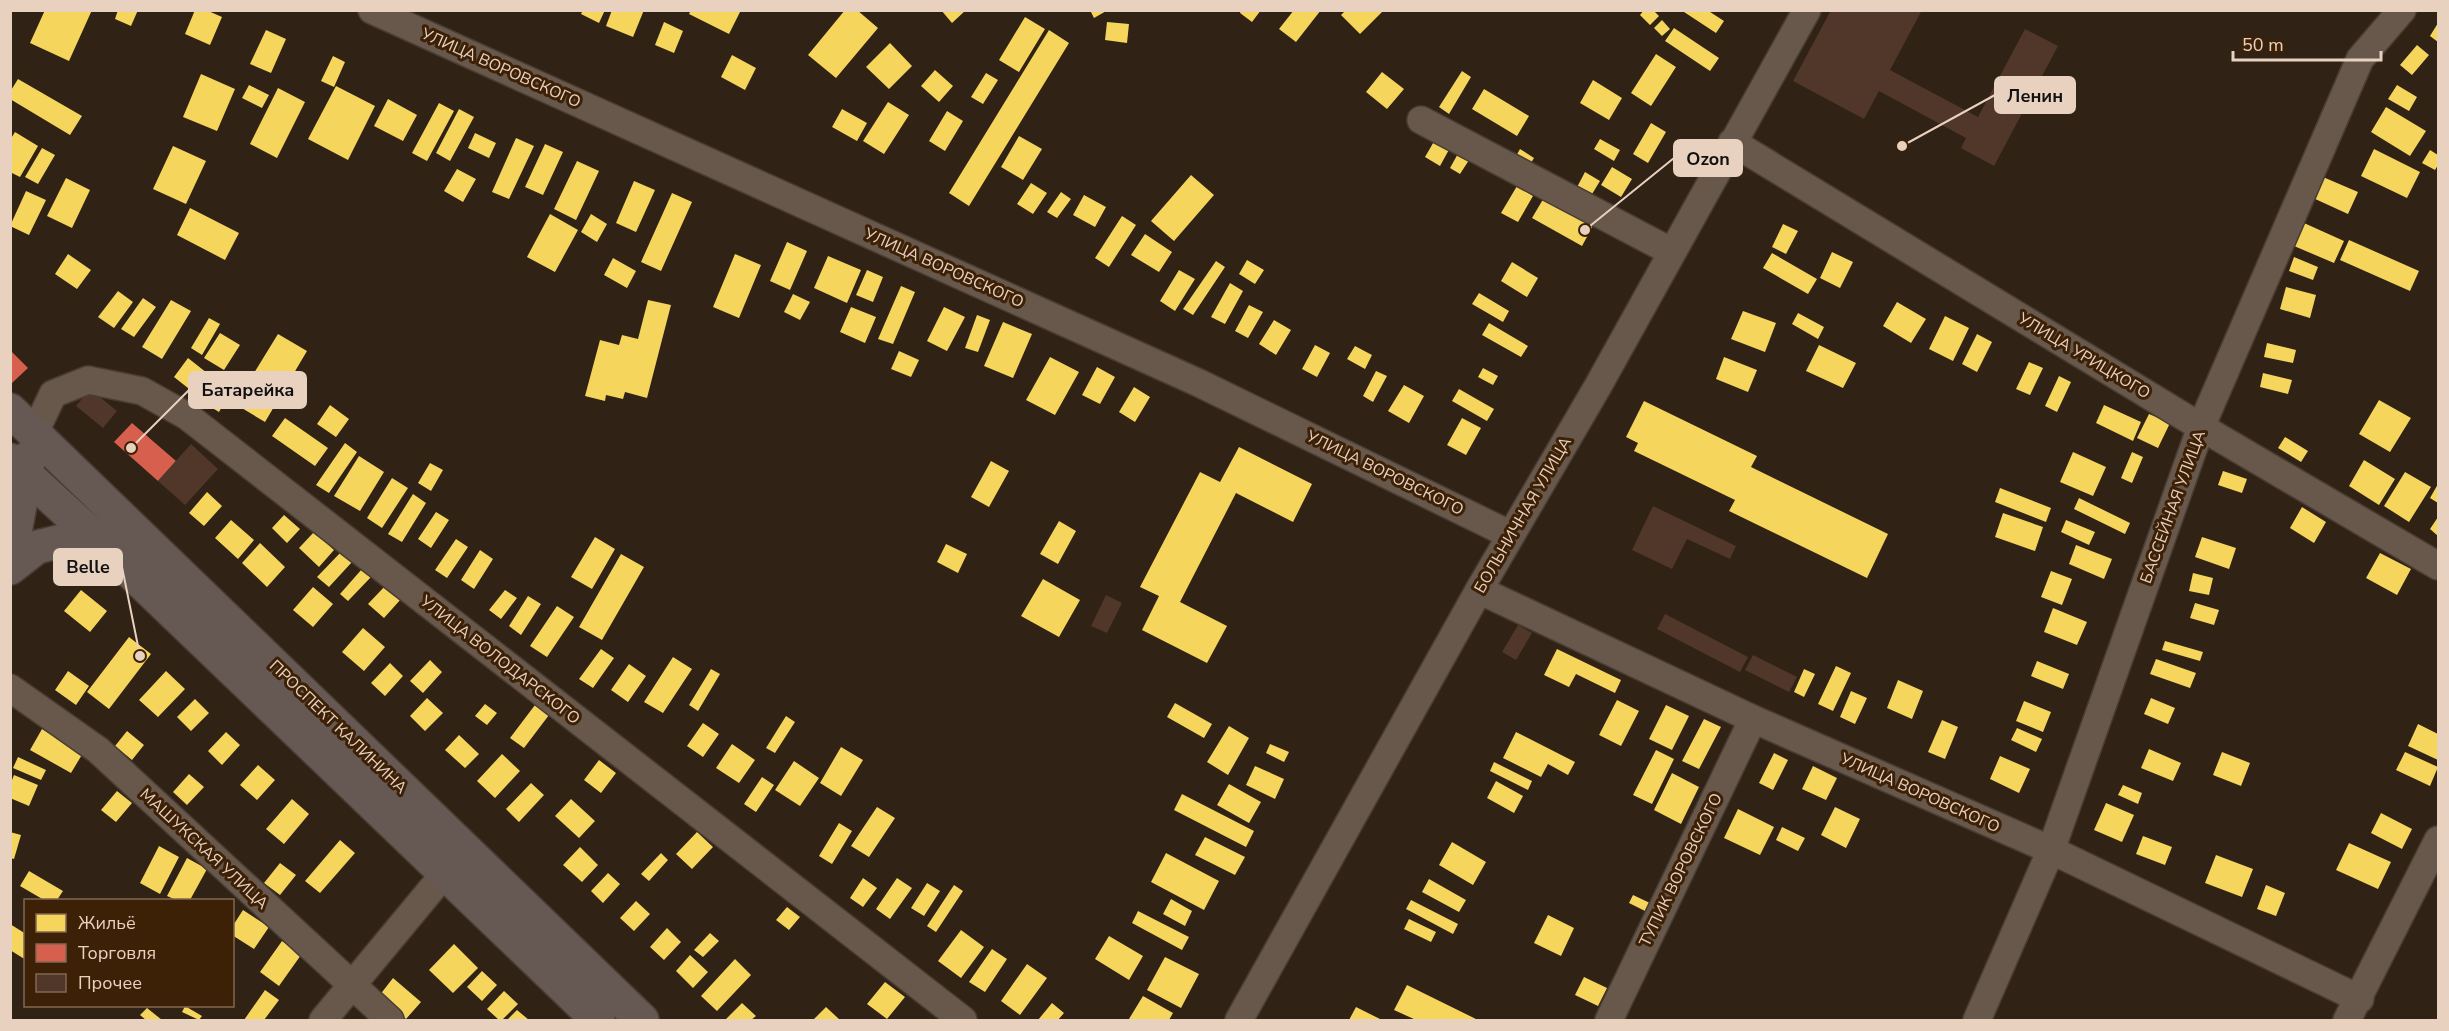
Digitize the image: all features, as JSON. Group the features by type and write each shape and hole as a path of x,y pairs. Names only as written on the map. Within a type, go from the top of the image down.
{"main road":[{"name":"ПРОСПЕКТ КАЛИНИНА","path":"10,410 642,1020"},
{"path":"10,559 18,468 34,434"},
{"name":"ПРОСПЕКТ КАЛИНИНА","path":"18,468 91,534 598,1020"},
{"path":"10,568 37,547 91,534"}],"street":[{"name":"УЛИЦА ВОРОВСКОГО","path":"372,10 1199,383 1511,535"},
{"name":"БОЛЬНИЧНАЯ УЛИЦА","path":"1239,1020 1479,590 1598,386 1807,10"},
{"name":"БАССЕЙНАЯ УЛИЦА","path":"1977,1020 2051,850 2201,427 2360,59 2402,10"},
{"path":"1421,120 1672,252"},
{"name":"УЛИЦА УРИЦКОГО","path":"1732,142 2201,427 2439,566"},
{"name":"УЛИЦА ВОЛОДАРСКОГО","path":"34,434 53,394 88,380 142,391 187,416 963,1020"},
{"name":"УЛИЦА ВОРОВСКОГО","path":"1479,590 1753,718 2051,850 2354,1010"},
{"name":"МАШУКСКАЯ УЛИЦА","path":"10,688 98,750 390,1020"},
{"name":"ТУПИК ВОРОВСКОГО","path":"1609,1020 1753,718"},
{"path":"2354,1010 2439,840"},
{"path":"323,1020 445,873"}],"building: Жильё":[{"path":"45,10 92,10 69,61 30,43"},
{"path":"118,10 138,10 131,26 115,19"},
{"path":"195,10 206,10 222,17 210,45 185,34"},
{"path":"583,10 605,10 599,23 581,14"},
{"path":"612,10 644,10 633,37 606,26"},
{"path":"691,10 741,10 729,34 689,14"},
{"path":"845,10 857,10 878,28 836,78 808,55"},
{"path":"941,10 966,10 952,23"},
{"path":"1090,10 1108,10 1094,18"},
{"path":"1241,10 1261,10 1252,22 1240,13"},
{"path":"1294,10 1321,10 1296,42 1279,29"},
{"path":"1346,10 1384,10 1360,34 1341,15"},
{"path":"1644,10 1653,10 1659,16 1650,25 1640,15"},
{"path":"1681,10 1707,10 1724,21 1716,33"},
{"path":"1025,17 1045,29 1019,72 999,60"},
{"path":"1662,20 1670,29 1662,36 1654,28"},
{"path":"664,22 683,31 674,53 655,45"},
{"path":"1107,22 1129,24 1127,43 1105,40"},
{"path":"2438,23 2438,42 2430,36"},
{"path":"1674,28 1719,58 1710,71 1665,41"},
{"path":"266,30 286,39 271,73 250,64"},
{"path":"1049,30 1069,43 969,206 949,193"},
{"path":"890,43 912,66 889,89 866,67"},
{"path":"2417,45 2429,55 2412,75 2400,65"},
{"path":"1656,54 1676,67 1651,106 1631,93"},
{"path":"732,55 756,68 745,90 721,77"},
{"path":"333,56 345,62 334,87 321,81"},
{"path":"935,70 953,86 939,102 921,86"},
{"path":"1462,71 1471,77 1449,114 1439,107"},
{"path":"1382,72 1404,89 1387,109 1366,92"},
{"path":"986,73 998,80 983,104 971,97"},
{"path":"201,74 235,89 217,131 183,117"},
{"path":"18,79 82,116 70,135 10,99 10,92"},
{"path":"1593,80 1622,98 1609,120 1580,103"},
{"path":"249,85 269,95 262,108 242,98"},
{"path":"2397,85 2417,97 2409,111 2388,99"},
{"path":"336,86 375,106 348,160 308,139"},
{"path":"278,88 305,102 277,158 250,144"},
{"path":"1484,89 1529,116 1517,136 1472,109"},
{"path":"388,99 417,115 403,141 374,126"},
{"path":"888,102 909,115 884,154 863,141"},
{"path":"439,103 454,111 427,161 412,153"},
{"path":"2386,107 2426,131 2410,156 2371,132"},
{"path":"459,109 474,117 450,161 436,153"},
{"path":"842,109 867,123 857,141 832,127"},
{"path":"947,111 963,121 945,151 929,141"},
{"path":"1651,123 1666,132 1648,163 1633,154"},
{"path":"15,132 38,146 20,177 10,172 10,140"},
{"path":"475,133 496,143 489,158 468,148"},
{"path":"1019,136 1042,149 1023,180 1001,167"},
{"path":"516,138 534,146 509,199 492,192"},
{"path":"1436,138 1451,146 1440,166 1425,157"},
{"path":"1600,139 1620,150 1614,161 1594,149"},
{"path":"545,144 563,152 543,195 525,187"},
{"path":"173,146 206,161 186,204 153,189"},
{"path":"42,148 55,155 38,184 25,177"},
{"path":"1520,149 1534,158 1526,171 1512,163"},
{"path":"2374,149 2420,172 2407,198 2361,176"},
{"path":"1460,150 1471,157 1460,174 1450,168"},
{"path":"2430,150 2438,155 2438,165 2435,170 2422,163"},
{"path":"577,161 599,171 576,220 554,209"},
{"path":"1612,167 1632,179 1621,197 1601,185"},
{"path":"457,169 476,179 463,202 444,191"},
{"path":"1585,172 1600,181 1589,199 1575,191"},
{"path":"1191,175 1214,195 1174,241 1151,221"},
{"path":"2323,177 2358,192 2348,214 2313,198"},
{"path":"66,178 90,190 72,228 47,216"},
{"path":"634,181 655,190 636,232 616,223"},
{"path":"1031,183 1047,193 1033,214 1017,204"},
{"path":"1517,186 1533,196 1518,222 1501,213"},
{"path":"26,191 46,200 29,235 10,226"},
{"path":"1061,192 1071,199 1057,218 1047,212"},
{"path":"672,193 692,202 661,271 641,262"},
{"path":"1084,195 1106,207 1095,227 1073,215"},
{"path":"1545,196 1594,224 1582,246 1532,218"},
{"path":"190,208 239,233 225,260 177,235"},
{"path":"550,214 578,230 555,272 527,257"},
{"path":"591,214 607,224 597,242 581,232"},
{"path":"1122,216 1136,225 1109,267 1095,258"},
{"path":"2304,223 2344,241 2334,263 2294,246"},
{"path":"1783,224 1798,231 1786,254 1772,247"},
{"path":"1145,234 1172,252 1159,272 1131,255"},
{"path":"2349,240 2419,271 2410,291 2340,260"},
{"path":"787,242 807,251 790,290 770,281"},
{"path":"1832,252 1853,262 1840,288 1820,278"},
{"path":"1772,253 1817,279 1808,294 1763,268"},
{"path":"68,254 91,270 77,289 55,274"},
{"path":"735,254 761,265 739,318 713,307"},
{"path":"828,256 861,270 847,303 814,288"},
{"path":"2294,257 2318,267 2313,280 2289,271"},
{"path":"613,258 636,271 627,288 604,275"},
{"path":"1247,260 1264,270 1255,284 1239,274"},
{"path":"1216,261 1225,267 1193,315 1183,309"},
{"path":"1512,262 1538,278 1527,297 1501,281"},
{"path":"867,270 883,277 873,302 856,295"},
{"path":"1179,270 1195,279 1175,311 1160,301"},
{"path":"1230,283 1243,291 1225,324 1211,317"},
{"path":"901,286 915,292 893,344 878,339"},
{"path":"2286,287 2316,295 2310,318 2280,309"},
{"path":"118,291 133,302 114,328 98,317"},
{"path":"1479,293 1509,311 1503,322 1472,304"},
{"path":"793,294 810,302 800,320 784,312"},
{"path":"143,298 156,307 134,337 121,329"},
{"path":"171,300 191,311 162,359 142,347"},
{"path":"648,300 671,305 647,398 625,392 623,399 606,395 605,401 585,396 600,340 619,345 622,335 638,339"},
{"path":"1897,302 1926,319 1911,343 1883,326"},
{"path":"1249,305 1263,312 1248,338 1235,331"},
{"path":"851,307 876,317 865,343 840,332"},
{"path":"944,307 965,317 947,351 927,341"},
{"path":"1743,311 1776,323 1765,352 1731,339"},
{"path":"1798,313 1824,327 1818,339 1792,324"},
{"path":"977,315 990,320 978,352 965,348"},
{"path":"1945,316 1969,328 1953,361 1929,349"},
{"path":"209,318 220,324 202,355 191,348"},
{"path":"1274,320 1291,330 1276,355 1259,344"},
{"path":"1003,322 1032,334 1013,378 984,366"},
{"path":"1489,323 1528,346 1521,357 1482,335"},
{"path":"220,333 240,345 224,370 204,358"},
{"path":"278,334 307,351 265,422 235,404"},
{"path":"1977,334 1992,342 1977,372 1962,364"},
{"path":"2267,343 2296,350 2293,363 2264,357"},
{"path":"1315,345 1330,353 1317,377 1302,369"},
{"path":"1819,345 1856,363 1843,388 1806,371"},
{"path":"1355,346 1372,355 1365,369 1347,359"},
{"path":"899,351 919,360 911,377 891,369"},
{"path":"1050,357 1079,372 1055,415 1026,400"},
{"path":"1724,357 1757,370 1748,392 1716,379"},
{"path":"188,358 207,373 193,392 174,377"},
{"path":"2029,362 2043,368 2030,395 2016,389"},
{"path":"1097,367 1115,377 1100,404 1082,395"},
{"path":"1483,368 1498,376 1493,385 1478,377"},
{"path":"1376,371 1387,376 1373,402 1363,396"},
{"path":"2263,373 2292,380 2288,394 2260,387"},
{"path":"225,375 236,381 219,412 209,406"},
{"path":"2059,376 2071,382 2057,412 2045,406"},
{"path":"1404,385 1424,396 1409,423 1388,411"},
{"path":"1134,387 1150,397 1135,422 1119,412"},
{"path":"1459,389 1494,409 1487,421 1452,401"},
{"path":"2379,400 2411,418 2390,452 2359,434"},
{"path":"1644,401 1757,456 1751,467 1888,534 1867,578 1729,511 1735,500 1634,451 1638,443 1626,437"},
{"path":"330,405 349,419 336,437 317,424"},
{"path":"2104,405 2141,422 2133,441 2096,423"},
{"path":"2149,414 2170,423 2158,448 2137,438"},
{"path":"285,418 328,448 315,466 272,436"},
{"path":"1462,418 1481,428 1466,455 1447,445"},
{"path":"2285,437 2308,451 2301,462 2278,448"},
{"path":"345,443 357,452 329,493 316,485"},
{"path":"1239,447 1312,484 1293,522 1236,493 1180,602 1227,626 1207,663 1142,630 1159,596 1140,587 1200,472 1220,482"},
{"path":"2073,452 2106,467 2093,496 2060,482"},
{"path":"2132,452 2143,457 2132,483 2121,478"},
{"path":"359,456 384,472 360,511 334,496"},
{"path":"2364,460 2395,479 2379,505 2349,486"},
{"path":"991,461 1009,471 989,507 971,497"},
{"path":"430,463 443,470 431,491 418,483"},
{"path":"2223,471 2247,479 2242,493 2218,485"},
{"path":"2405,472 2431,487 2409,522 2384,506"},
{"path":"392,478 408,488 382,528 367,518"},
{"path":"2438,484 2438,503 2430,498"},
{"path":"2000,488 2051,508 2046,522 1995,502"},
{"path":"207,492 222,506 204,526 189,513"},
{"path":"413,494 426,503 402,542 388,534"},
{"path":"2079,498 2130,523 2125,534 2074,509"},
{"path":"2302,507 2326,522 2314,543 2290,528"},
{"path":"436,512 449,520 431,548 418,539"},
{"path":"2003,513 2043,527 2035,551 1995,537"},
{"path":"284,515 300,529 287,543 272,528"},
{"path":"2438,517 2438,536 2430,529"},
{"path":"231,520 254,540 238,559 215,538"},
{"path":"2066,520 2095,532 2089,545 2061,532"},
{"path":"1059,521 1076,531 1058,564 1040,554"},
{"path":"314,532 334,550 319,567 299,548"},
{"path":"595,537 615,549 592,589 571,577"},
{"path":"2202,537 2236,548 2229,569 2195,557"},
{"path":"456,539 468,547 447,578 435,570"},
{"path":"260,543 285,567 267,587 242,563"},
{"path":"946,544 967,554 958,573 937,562"},
{"path":"2076,545 2112,559 2104,579 2069,564"},
{"path":"480,550 493,559 474,589 461,580"},
{"path":"341,552 352,562 329,587 317,577"},
{"path":"2380,553 2411,569 2397,595 2366,578"},
{"path":"621,554 644,567 602,640 579,627"},
{"path":"362,569 371,577 348,601 340,594"},
{"path":"2051,571 2072,579 2062,605 2041,597"},
{"path":"2193,573 2213,578 2209,595 2189,591"},
{"path":"1043,579 1080,600 1059,637 1021,616"},
{"path":"386,585 401,599 384,618 368,604"},
{"path":"313,587 333,604 313,627 293,610"},
{"path":"81,590 107,611 90,632 64,611"},
{"path":"505,590 517,598 501,619 489,610"},
{"path":"528,596 541,604 521,635 509,626"},
{"path":"2195,603 2219,610 2214,625 2190,618"},
{"path":"557,606 574,617 547,657 530,646"},
{"path":"2053,608 2087,622 2077,645 2044,632"},
{"path":"363,628 385,647 364,671 342,652"},
{"path":"129,637 151,654 109,709 87,692"},
{"path":"2165,641 2203,652 2200,661 2162,650"},
{"path":"601,649 614,658 593,688 579,679"},
{"path":"1557,649 1621,680 1615,693 1576,674 1569,687 1544,675"},
{"path":"673,657 692,669 663,713 644,702"},
{"path":"2156,659 2196,673 2190,688 2150,674"},
{"path":"430,660 442,672 423,693 410,681"},
{"path":"2037,661 2069,674 2063,689 2031,676"},
{"path":"390,663 403,676 385,696 371,683"},
{"path":"629,664 646,676 628,702 611,690"},
{"path":"1836,666 1851,673 1833,711 1818,704"},
{"path":"711,669 720,674 698,711 689,705"},
{"path":"1804,669 1815,674 1804,697 1794,692"},
{"path":"68,671 89,686 76,705 55,690"},
{"path":"166,671 185,689 158,717 139,700"},
{"path":"1898,680 1923,691 1912,719 1887,708"},
{"path":"1851,691 1867,698 1855,724 1840,717"},
{"path":"427,698 443,713 425,731 410,716"},
{"path":"2151,698 2175,708 2168,724 2144,714"},
{"path":"195,699 209,713 191,731 177,717"},
{"path":"1617,700 1639,711 1621,746 1599,735"},
{"path":"2024,701 2051,712 2043,732 2016,721"},
{"path":"1175,703 1212,724 1204,738 1167,717"},
{"path":"485,704 497,713 487,725 475,716"},
{"path":"535,705 549,715 524,748 510,738"},
{"path":"1666,705 1689,716 1672,750 1649,739"},
{"path":"786,716 795,722 775,753 766,748"},
{"path":"1704,719 1721,727 1699,769 1682,761"},
{"path":"1942,720 1958,727 1945,759 1928,752"},
{"path":"703,723 719,734 703,757 687,746"},
{"path":"2418,724 2438,734 2438,760 2408,746"},
{"path":"1229,726 1249,738 1228,775 1207,762"},
{"path":"2017,728 2042,739 2036,752 2011,740"},
{"path":"42,729 83,753 71,773 30,750"},
{"path":"127,731 144,745 132,760 115,746"},
{"path":"226,732 240,745 222,765 208,751"},
{"path":"1516,732 1575,762 1568,775 1548,764 1541,777 1503,758"},
{"path":"459,735 479,754 465,768 445,750"},
{"path":"732,744 755,760 739,783 716,768"},
{"path":"1270,744 1289,752 1284,762 1266,753"},
{"path":"841,747 863,760 841,796 820,783"},
{"path":"2149,749 2181,763 2173,781 2141,768"},
{"path":"1656,750 1674,759 1652,804 1633,795"},
{"path":"2222,752 2250,763 2241,786 2213,775"},
{"path":"2405,752 2438,767 2430,786 2396,770"},
{"path":"1774,753 1788,760 1773,790 1759,783"},
{"path":"502,754 520,771 495,798 477,781"},
{"path":"2000,756 2030,769 2019,793 1990,779"},
{"path":"18,757 46,770 41,780 13,768"},
{"path":"599,760 616,773 601,793 584,780"},
{"path":"794,761 819,778 800,806 775,790"},
{"path":"1494,762 1532,781 1528,790 1490,771"},
{"path":"258,765 275,780 257,800 240,785"},
{"path":"1255,766 1284,779 1275,799 1246,785"},
{"path":"1813,766 1837,778 1826,800 1802,789"},
{"path":"1672,773 1699,787 1681,824 1654,810"},
{"path":"189,774 204,787 187,805 173,792"},
{"path":"14,775 38,785 29,806 10,798 10,785"},
{"path":"762,777 774,785 756,812 744,804"},
{"path":"1496,781 1523,796 1514,813 1487,798"},
{"path":"531,783 544,795 519,822 506,809"},
{"path":"1229,784 1261,802 1249,823 1217,805"},
{"path":"2123,785 2142,793 2138,804 2118,795"},
{"path":"117,791 132,803 116,822 101,810"},
{"path":"1182,794 1254,831 1246,847 1174,810"},
{"path":"292,799 309,814 284,844 266,829"},
{"path":"571,799 595,821 579,838 555,816"},
{"path":"2106,803 2134,815 2122,842 2094,830"},
{"path":"877,807 895,818 869,857 851,846"},
{"path":"1835,807 1860,819 1846,848 1821,835"},
{"path":"1738,809 1774,827 1760,855 1724,838"},
{"path":"2381,813 2412,829 2402,849 2371,833"},
{"path":"839,823 852,831 832,864 819,856"},
{"path":"1782,827 1805,838 1798,851 1776,840"},
{"path":"10,832 21,835 14,859 10,858"},
{"path":"697,832 713,847 692,869 676,854"},
{"path":"2143,836 2172,847 2165,865 2136,854"},
{"path":"1205,837 1245,857 1235,875 1195,855"},
{"path":"340,840 355,853 320,893 305,881"},
{"path":"1452,842 1486,862 1473,885 1439,865"},
{"path":"2349,843 2391,862 2378,889 2336,870"},
{"path":"159,846 179,857 160,894 140,883"},
{"path":"580,847 598,865 582,882 563,865"},
{"path":"661,853 668,860 649,881 641,874"},
{"path":"1166,853 1219,881 1204,910 1151,882"},
{"path":"2216,855 2253,869 2242,897 2205,883"},
{"path":"187,858 207,869 191,899 174,899 167,896"},
{"path":"280,863 296,875 280,895 264,883"},
{"path":"29,871 63,891 58,899 42,899 20,886"},
{"path":"608,873 620,884 603,903 591,891"},
{"path":"863,878 877,888 863,907 850,898"},
{"path":"897,878 912,888 890,919 876,909"},
{"path":"1429,879 1466,900 1459,912 1422,892"},
{"path":"927,883 940,891 924,916 911,908"},
{"path":"954,885 963,891 936,932 927,926"},
{"path":"2266,885 2285,893 2276,916 2257,909"},
{"path":"1633,895 1650,903 1645,911 1629,903"},
{"path":"1171,899 1192,911 1185,926 1163,914"},
{"path":"1411,900 1458,924 1453,934 1406,909"},
{"path":"636,901 650,914 634,931 620,918"},
{"path":"787,907 800,917 789,930 776,920"},
{"path":"243,910 269,927 254,949 234,936 234,924"},
{"path":"1138,911 1189,937 1182,950 1132,923"},
{"path":"1548,915 1574,928 1561,956 1534,943"},
{"path":"1409,919 1436,932 1431,942 1404,929"},
{"path":"10,924 24,933 24,959 10,950"},
{"path":"667,928 681,942 664,960 650,947"},
{"path":"961,930 984,947 961,978 938,961"},
{"path":"710,933 719,941 703,957 694,950"},
{"path":"1109,936 1143,956 1129,980 1095,959"},
{"path":"282,941 301,955 279,986 260,972"},
{"path":"454,944 478,968 453,993 429,970"},
{"path":"992,949 1007,959 985,992 969,982"},
{"path":"690,955 708,972 693,988 676,971"},
{"path":"1165,957 1199,974 1181,1008 1147,990"},
{"path":"735,959 751,975 717,1011 701,996"},
{"path":"1027,964 1047,978 1020,1015 1001,1001"},
{"path":"482,971 497,985 482,1001 467,987"},
{"path":"1584,977 1607,988 1598,1006 1575,995"},
{"path":"393,978 421,1002 406,1019 379,996"},
{"path":"885,982 905,997 887,1019 867,1004"},
{"path":"1407,985 1478,1020 1416,1020 1394,1010"},
{"path":"265,990 279,1000 264,1020 244,1020"},
{"path":"504,991 518,1004 502,1020 499,1020 487,1009"},
{"path":"1143,996 1173,1013 1169,1020 1129,1019"},
{"path":"742,1003 756,1016 751,1020 726,1019"},
{"path":"1052,1003 1064,1013 1058,1020 1038,1020"},
{"path":"187,1007 202,1016 199,1020 182,1012"},
{"path":"826,1007 840,1020 813,1020"},
{"path":"1356,1007 1382,1020 1349,1020"},
{"path":"147,1008 162,1020 146,1020 140,1015"},
{"path":"517,1010 529,1020 507,1020"}],"building: Торговля":[{"path":"10,350 28,368 12,383 10,381"},
{"path":"132,423 176,461 158,481 114,442"}],"building: Прочее":[{"path":"1831,10 1922,10 1890,70 1978,117 2025,29 2058,46 1994,166 1961,148 1966,138 1879,91 1864,119 1793,81"},
{"path":"90,389 117,411 103,428 76,406"},
{"path":"191,444 218,469 185,505 158,481"},
{"path":"1653,506 1736,546 1730,559 1687,539 1672,569 1632,550"},
{"path":"1106,595 1122,603 1107,633 1091,626"},
{"path":"1665,614 1748,657 1740,672 1657,629"},
{"path":"1518,625 1532,633 1516,660 1502,652"},
{"path":"1753,655 1797,677 1789,692 1745,670"}],"place":[{"name":"Ленин","path":"1902,146"},
{"name":"Ozon","path":"1585,230"},
{"name":"Батарейка","path":"131,448"},
{"name":"Belle","path":"140,656"}]}
